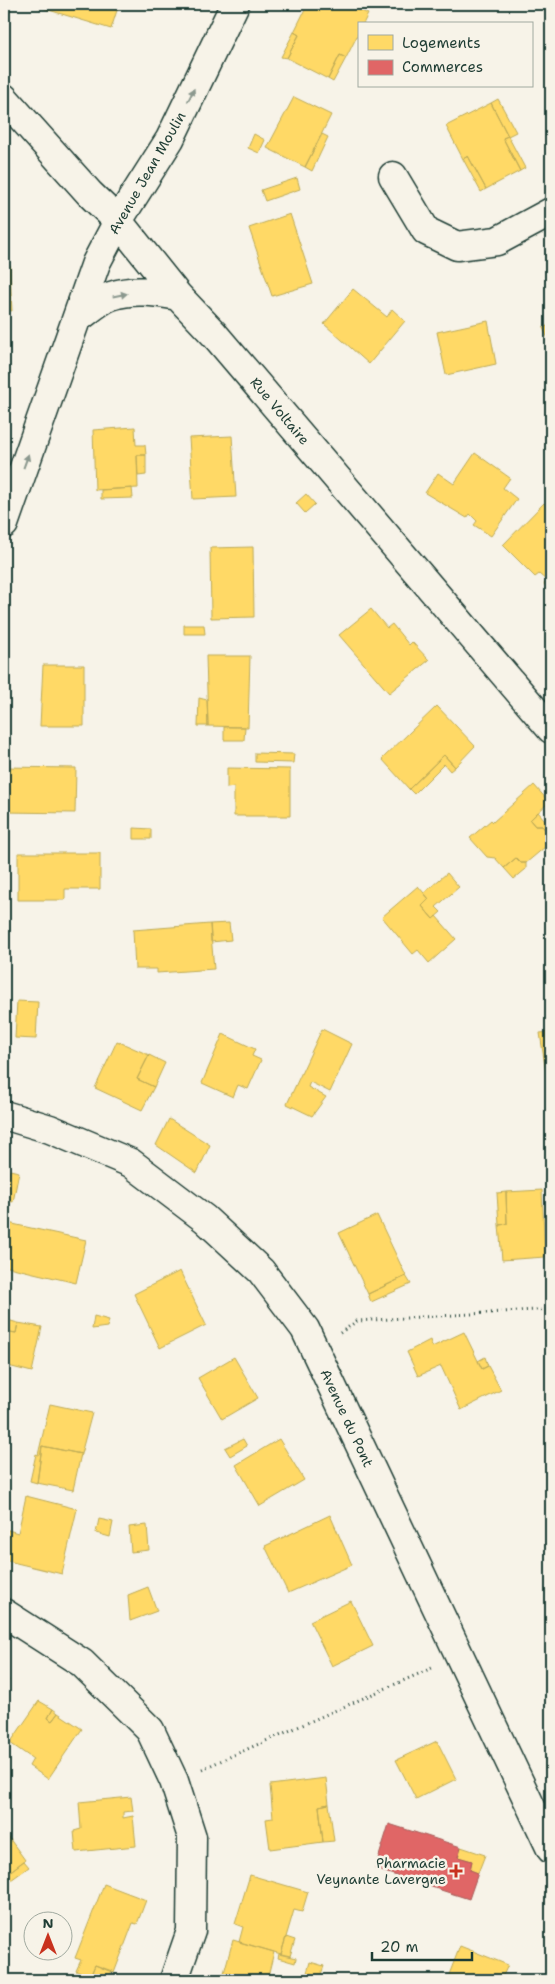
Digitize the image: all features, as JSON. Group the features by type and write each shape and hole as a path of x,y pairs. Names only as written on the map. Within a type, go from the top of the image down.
{"street":[{"name":"Avenue Jean Moulin","path":"4,524 96,263 118,220 170,139 235,4"},
{"name":"Rue Voltaire","path":"4,98 90,194 118,220 178,296 214,334 551,729"},
{"path":"393,176 426,231 457,246 498,241 551,212"},
{"path":"78,318 110,296 148,291 178,296"},
{"name":"Avenue du Pont","path":"4,1115 50,1129 131,1163 206,1219 261,1271 304,1329 551,1849"},
{"path":"4,1613 82,1663 150,1730 174,1781 192,1837 191,1931 174,1980"}],"path":[{"path":"336,1336 356,1322 551,1309"},
{"path":"174,1781 423,1672"}],"building: Logements":[{"path":"29,4 119,4 111,29"},
{"path":"308,4 347,4 368,14 364,22 358,22 358,34 346,58 340,55 328,79 287,58 299,35 294,32"},
{"path":"294,32 299,35 287,58 281,57"},
{"path":"340,55 346,58 333,82 328,79"},
{"path":"294,97 331,115 305,167 267,148"},
{"path":"498,99 516,132 508,136 491,103"},
{"path":"491,103 508,136 503,138 520,171 486,189 468,156 463,159 446,126"},
{"path":"254,134 265,140 259,153 248,148"},
{"path":"322,134 328,137 312,171 305,167"},
{"path":"508,136 525,168 520,171 503,138"},
{"path":"468,156 486,189 481,192 463,159"},
{"path":"297,178 300,189 265,201 261,190"},
{"path":"290,214 313,284 272,296 249,228"},
{"path":"10,265 11,293 7,294 7,310 4,310 4,266"},
{"path":"353,289 387,317 392,309 405,321 369,364 324,324"},
{"path":"11,293 12,311 7,310 7,294"},
{"path":"488,321 496,364 446,375 437,332"},
{"path":"551,324 551,345 543,328"},
{"path":"135,427 136,445 145,445 146,455 137,455 138,488 95,490 93,430"},
{"path":"232,436 236,497 193,499 189,438"},
{"path":"475,453 510,478 503,488 517,499 491,536 474,525 477,521 470,514 467,518 425,493 438,473 454,484"},
{"path":"137,455 146,455 146,475 138,476"},
{"path":"132,488 133,498 101,499 101,490"},
{"path":"306,494 315,504 305,513 296,503"},
{"path":"544,503 551,510 551,592 544,584 547,581 539,574 535,577 503,545"},
{"path":"253,547 254,617 211,618 210,548"},
{"path":"371,609 387,628 392,624 409,645 412,642 429,660 389,693 339,635"},
{"path":"184,625 204,625 205,634 184,634"},
{"path":"206,656 250,656 248,727 208,726"},
{"path":"43,665 84,665 84,726 40,726"},
{"path":"199,698 207,700 208,726 198,726"},
{"path":"437,706 475,746 455,767 444,755 409,789 382,759"},
{"path":"224,727 245,727 244,740 224,740"},
{"path":"255,753 294,754 293,763 255,762"},
{"path":"444,755 455,767 450,771 444,764 414,794 409,789"},
{"path":"4,767 76,768 75,813 4,812"},
{"path":"227,768 290,769 290,816 234,816 234,787 227,788"},
{"path":"534,785 549,802 530,820 535,826 542,826 551,836 551,842 526,863 521,863 516,858 504,868 495,858 487,857 470,838 491,820 493,822"},
{"path":"538,812 551,827 551,836 542,826 535,826 530,820"},
{"path":"134,828 151,829 151,839 134,839"},
{"path":"18,853 100,853 100,889 65,889 65,900 18,900"},
{"path":"516,858 521,863 526,863 526,869 514,879 504,868"},
{"path":"447,873 459,887 436,907 441,912 433,919 422,906 429,899 424,893"},
{"path":"418,886 429,899 422,906 433,919 436,916 456,939 429,963 418,950 413,954 382,917"},
{"path":"229,923 231,940 211,942 210,924"},
{"path":"210,924 214,969 157,973 157,969 135,969 133,930"},
{"path":"17,1001 38,1002 36,1039 15,1038"},
{"path":"322,1029 352,1044 330,1092 310,1082 308,1087 326,1097 312,1116 287,1104"},
{"path":"551,1032 551,1065 545,1066 540,1033"},
{"path":"223,1034 255,1049 252,1056 261,1060 248,1089 238,1085 233,1097 202,1083"},
{"path":"117,1041 149,1055 137,1079 154,1087 142,1110 95,1088"},
{"path":"149,1055 165,1063 154,1087 137,1079"},
{"path":"551,1065 551,1107 545,1066"},
{"path":"169,1119 210,1145 197,1173 156,1145"},
{"path":"10,1170 19,1172 13,1202 4,1200"},
{"path":"542,1190 545,1257 502,1260 499,1225 507,1224 506,1192"},
{"path":"506,1192 507,1224 499,1225 497,1193"},
{"path":"377,1215 406,1276 368,1294 339,1233"},
{"path":"8,1223 86,1240 76,1283 4,1266 4,1243"},
{"path":"180,1271 206,1325 160,1348 134,1294"},
{"path":"406,1276 411,1284 371,1302 368,1294"},
{"path":"94,1316 109,1320 107,1327 92,1329"},
{"path":"4,1319 18,1323 16,1333 4,1331"},
{"path":"18,1323 42,1327 32,1372 4,1365 4,1331 16,1333"},
{"path":"464,1332 482,1369 488,1366 501,1390 461,1410 441,1366 418,1376 407,1352 430,1340 432,1347"},
{"path":"234,1357 258,1398 222,1419 198,1378"},
{"path":"485,1357 488,1366 482,1369 478,1361"},
{"path":"50,1404 92,1413 81,1454 42,1446 37,1483 30,1481"},
{"path":"243,1439 247,1446 230,1456 225,1448"},
{"path":"279,1439 304,1480 260,1506 236,1465"},
{"path":"42,1446 81,1454 73,1490 37,1483"},
{"path":"26,1496 77,1509 62,1574 4,1560 5,1529 18,1533"},
{"path":"330,1515 352,1565 288,1593 265,1546"},
{"path":"99,1519 113,1522 110,1537 96,1533"},
{"path":"147,1525 149,1550 131,1552 129,1527"},
{"path":"148,1587 157,1611 130,1621 128,1595"},
{"path":"351,1601 373,1646 332,1666 310,1621"},
{"path":"4,1676 9,1680 4,1688"},
{"path":"39,1701 53,1709 48,1718 52,1721 58,1713 82,1729 48,1779 29,1766 33,1759 10,1743"},
{"path":"53,1709 58,1713 52,1721 48,1718"},
{"path":"437,1741 456,1779 416,1799 396,1760"},
{"path":"326,1778 329,1804 319,1806 323,1842 270,1849 266,1819 273,1818 270,1785"},
{"path":"131,1797 133,1811 123,1812 123,1818 133,1816 136,1846 76,1852 74,1831 81,1829 79,1802"},
{"path":"329,1804 334,1841 323,1842 319,1806"},
{"path":"4,1831 25,1860 4,1876"},
{"path":"461,1847 485,1855 478,1873 470,1870 472,1861 458,1857"},
{"path":"24,1861 29,1867 4,1885 4,1876"},
{"path":"250,1875 308,1892 302,1912 294,1910 281,1954 239,1942 243,1927 235,1924"},
{"path":"104,1884 146,1900 137,1924 133,1923 114,1973 95,1965 90,1977 76,1971 81,1960 75,1958"},
{"path":"286,1937 295,1940 290,1956 281,1954"},
{"path":"233,1940 274,1952 267,1980 222,1980"},
{"path":"460,1946 508,1965 501,1980 447,1980"},
{"path":"279,1954 296,1958 295,1963 278,1958"},
{"path":"310,1962 324,1966 319,1980 305,1980"},
{"path":"95,1965 112,1971 108,1980 90,1977"}],"building: Commerces":[{"path":"389,1824 461,1847 458,1857 472,1861 470,1870 478,1873 469,1899 375,1869"}],"place":[{"name":"Pharmacie Veynante Lavergne","path":"456,1871"}]}
